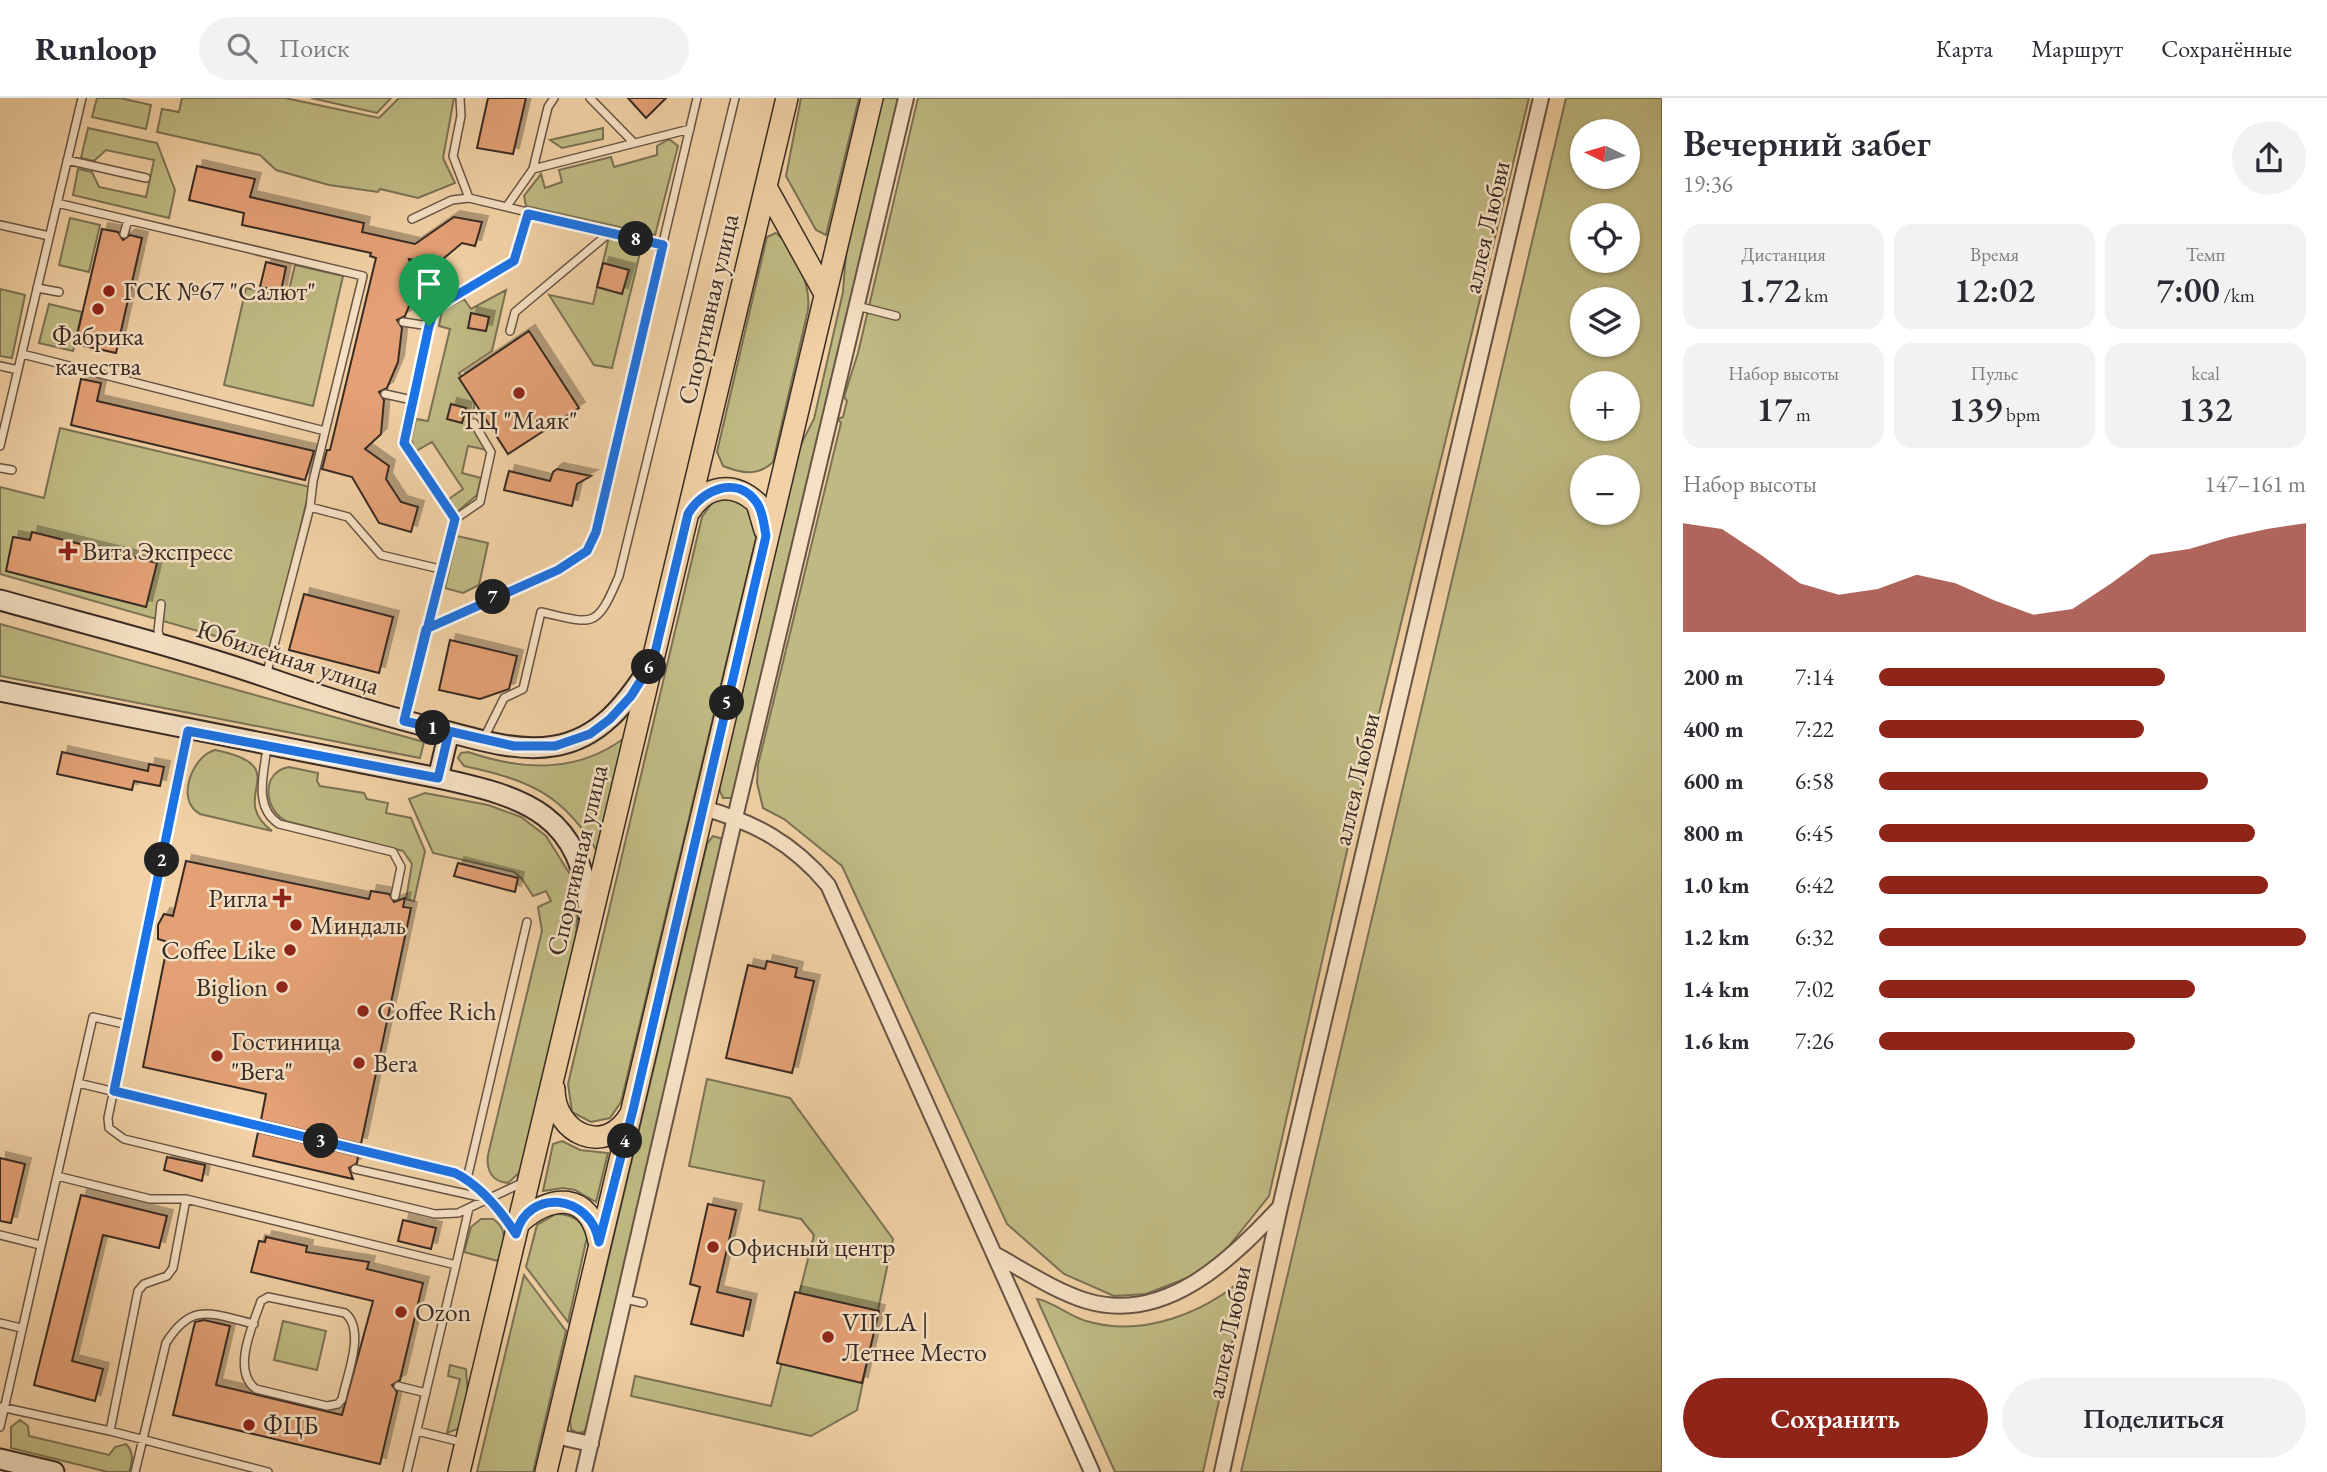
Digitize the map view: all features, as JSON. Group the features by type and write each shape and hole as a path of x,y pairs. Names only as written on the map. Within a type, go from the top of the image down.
{"main road":[{"name":"Спортивная улица","path":"459,1472 787,98"},
{"path":"546,1472 872,98"},
{"path":"765,187 824,292"},
{"path":"688,514 696,500 710,491 721,487 735,489 757,503 766,536"},
{"name":"Юбилейная улица","path":"0,600 163,645 404,721 482,740 537,748 555,746 590,734 610,719 631,696 653,661"},
{"path":"0,691 188,731 438,778 503,795 552,821 567,837 579,859 587,885 589,926"},
{"path":"438,778 449,732"},
{"path":"555,1073 555,1106 568,1127 578,1133 602,1136 615,1131 633,1110"},
{"path":"517,1228 538,1206 566,1202 589,1216 596,1228 599,1242"},
{"path":"0,1459 54,1472"}],"street":[{"path":"584,1472 906,98"},
{"name":"аллея Любви","path":"1222,1472 1280,1207 1541,98"},
{"path":"703,808 737,817 782,841 809,862 828,885 1092,1472"},
{"path":"996,1255 1066,1293 1088,1301 1109,1306 1153,1302 1199,1280 1224,1262 1280,1207"},
{"path":"555,1436 591,1444"}],"lane":[{"path":"0,446 82,98"},
{"path":"460,98 461,116 453,156 469,198"},
{"path":"507,206 533,169 548,107 554,98"},
{"path":"590,98 634,143"},
{"path":"426,629 558,570 587,551 596,532 697,98"},
{"path":"482,740 504,698 523,690 541,612 586,622 597,617 607,604 619,576 735,98"},
{"path":"533,169 690,129"},
{"path":"67,160 146,178"},
{"path":"412,219 452,200 469,198 608,234 663,245"},
{"path":"57,203 363,276 325,431 310,507 266,677"},
{"path":"455,519 404,443 429,326 435,308 514,261 528,214"},
{"path":"124,234 128,220"},
{"path":"0,225 49,236"},
{"path":"510,331 515,312 608,234"},
{"path":"37,288 59,292"},
{"path":"857,306 896,316"},
{"path":"353,318 362,320"},
{"path":"403,322 429,326"},
{"path":"22,354 325,431"},
{"path":"0,366 18,370"},
{"path":"335,390 344,393"},
{"path":"385,394 412,400"},
{"path":"404,721 440,569 455,519 480,502 491,452 474,423"},
{"path":"0,468 12,470"},
{"path":"310,507 348,517 381,555 440,569"},
{"path":"161,604 158,631 163,645"},
{"path":"188,731 108,1118 109,1128 124,1139 435,1214 458,1213 485,1198 514,1188 530,1177"},
{"path":"267,746 262,799 268,817 279,824 393,852 401,867 395,896"},
{"path":"467,1179 527,922"},
{"path":"0,1427 2,1408 93,1017 128,1025"},
{"path":"78,1083 455,1173 467,1179 517,1228"},
{"path":"355,1169 485,1198"},
{"path":"57,1176 150,1199 186,1199 456,1265"},
{"path":"110,1431 138,1291 144,1284 167,1276 173,1268 186,1199"},
{"path":"407,1472 469,1208"},
{"path":"0,1236 40,1245"},
{"path":"268,1297 345,1313 355,1324 355,1331 349,1374 342,1399 332,1407 256,1389 250,1384 243,1368 254,1324 261,1301 268,1297"},
{"path":"625,1299 643,1303"},
{"path":"135,1472 166,1343 174,1329 188,1317 200,1313 254,1324"},
{"path":"0,1323 21,1328"},
{"path":"398,1386 426,1393"},
{"path":"2,1408 110,1431 268,1472"},
{"path":"417,1431 466,1443"}],"shaded area":[{"path":"97,98 120,98 151,105 146,129 92,117"},
{"path":"182,98 285,98 379,118 399,98 454,98 443,158 455,183 418,198 380,189 378,192 329,185 276,170 260,155 157,132 162,109 179,112"},
{"path":"311,98 391,98 377,113"},
{"path":"801,98 859,98 826,235 816,230 786,176"},
{"path":"881,98 904,98 735,798 723,798 719,789 798,450 814,419 843,292 847,241"},
{"path":"918,98 1529,98 1365,771 1269,1196 1221,1256 1192,1276 1146,1294 1114,1296 1064,1274 1007,1224 842,866 784,819 763,808 757,783 758,765 841,423 838,419 843,417 847,401 844,397 858,353"},
{"path":"1566,98 1662,98 1662,1472 1241,1472"},
{"path":"88,128 157,143 175,190 169,218 73,195 78,169 92,172 99,187 146,197 154,160 106,150 94,161 81,158"},
{"path":"603,128 603,139 562,148 550,140"},
{"path":"669,139 678,146 655,235 526,206 524,196 541,174 545,188 562,182 559,170 611,157 614,167 657,155 657,146"},
{"path":"70,218 100,225 89,272 59,265"},
{"path":"776,233 790,248 801,268 807,290 808,310 773,462 755,472 743,472 723,466 717,452 767,237"},
{"path":"609,237 642,245 612,368 594,365 549,295 593,304"},
{"path":"295,265 343,276 313,406 224,385 246,288 287,298"},
{"path":"0,289 25,295 12,358 0,356"},
{"path":"506,290 492,351 459,373 475,400 471,426 487,450 468,446 462,473 481,478 477,495 457,512 449,499 463,489 432,442 416,451 411,440 416,419 428,421 450,329 439,326 442,310 464,299 471,309"},
{"path":"49,304 82,312 73,351 39,343"},
{"path":"60,428 310,487 271,652 0,574 0,487 44,498"},
{"path":"727,497 747,504 757,534 621,1102 610,1118 591,1122 572,1112 568,1084 702,517 712,503"},
{"path":"457,536 488,543 479,585 463,593 445,588"},
{"path":"0,624 424,742 420,758 0,676"},
{"path":"623,739 598,853 572,816 558,803 526,784 464,766 458,758 461,753 468,752 528,765 567,763 605,750"},
{"path":"215,750 239,757 252,765 257,774 255,806 259,818 272,831 200,814 193,808 188,790 190,779 199,761"},
{"path":"289,767 318,773 317,781 320,786 364,793 367,799 388,803 386,813 411,818 425,851 414,901 406,899 412,864 403,851 286,821 279,816 273,809 268,792 273,776"},
{"path":"425,793 488,805 521,817 546,836 573,879 578,906 576,936 521,1171 508,1183 494,1178 491,1174 488,1155 542,931 538,907 551,901 546,891 533,896 514,872 433,853 409,799"},
{"path":"713,836 723,839 588,1424 584,1432 577,1433 571,1429 570,1420 707,844"},
{"path":"707,1079 790,1098 893,1239 857,1410 811,1436 631,1396 635,1376 771,1406 814,1235 801,1219 759,1210 764,1181 689,1166"},
{"path":"562,1141 580,1150 608,1153 596,1202 575,1190 563,1188 543,1191 553,1144"},
{"path":"556,1214 567,1215 576,1220 587,1237 568,1322 526,1267 537,1225"},
{"path":"481,1219 493,1219 502,1228 504,1238 498,1261 464,1252 471,1227"},
{"path":"524,1275 566,1331 533,1472 477,1472"},
{"path":"1247,1276 1203,1472 1115,1472 1037,1299 1086,1321 1129,1326 1151,1324 1172,1319 1212,1301"},
{"path":"283,1321 326,1331 317,1370 274,1360"},
{"path":"450,1365 466,1369 468,1397 460,1428 447,1433 460,1379 448,1376"},
{"path":"20,1420 28,1426 29,1436 109,1455 115,1447 126,1444 132,1457 129,1472 108,1472 11,1448 11,1427"}],"building":[{"path":"488,98 526,98 513,154 477,148"},
{"path":"628,98 666,98 646,118"},
{"path":"197,166 255,179 250,197 364,223 362,232 415,244 454,217 482,222 475,246 462,243 437,264 409,259 417,286 405,316 397,320 402,328 398,362 387,388 379,392 384,400 381,434 365,449 389,466 386,479 401,502 418,507 411,532 379,523 352,477 322,469 327,450 330,450 376,258 370,256 371,253 242,225 244,213 189,200"},
{"name":"ГСК №67 \"Салют\"","path":"102,229 118,232 123,240 130,235 142,238 116,353 75,344"},
{"path":"266,262 286,267 281,291 260,287"},
{"path":"603,263 629,270 622,294 597,287"},
{"path":"471,313 489,317 486,331 468,328"},
{"name":"ТЦ \"Маяк\"","path":"529,331 579,408 508,454 459,378"},
{"path":"81,379 101,383 97,401 314,451 305,480 71,425"},
{"path":"451,404 466,408 462,423 447,419"},
{"path":"557,469 591,476 577,484 572,506 504,490 509,471 550,481"},
{"path":"32,532 157,563 146,607 6,571 13,537 30,540"},
{"path":"304,594 393,617 379,673 289,650"},
{"path":"450,640 517,656 509,689 480,699 439,690"},
{"path":"62,752 148,771 149,764 164,767 160,786 134,781 132,790 57,774"},
{"name":"Вега","path":"186,861 369,899 371,891 389,894 394,902 405,898 403,907 411,908 361,1144 261,1120 266,1094 143,1067 168,942 158,939 158,925 164,914 173,916"},
{"path":"458,863 518,878 515,892 454,876"},
{"path":"767,961 797,968 795,977 814,981 792,1073 726,1058 748,965 765,969"},
{"path":"258,1132 358,1156 357,1163 349,1168 353,1179 253,1156"},
{"path":"167,1157 205,1165 202,1181 164,1170"},
{"path":"0,1158 25,1164 11,1223 0,1221"},
{"path":"81,1195 167,1216 159,1248 103,1235 72,1361 103,1369 95,1401 34,1385"},
{"name":"Офисный центр","path":"708,1204 736,1210 717,1292 751,1300 743,1336 691,1324 700,1287 690,1284"},
{"path":"403,1220 436,1228 431,1249 398,1241"},
{"path":"266,1237 307,1246 306,1252 369,1262 367,1269 423,1283 400,1380 392,1385 397,1392 380,1464 173,1415 195,1322 204,1320 230,1326 216,1385 342,1415 373,1301 251,1272 259,1241 265,1242"},
{"name":"VILLA | Летнее Место","path":"795,1292 879,1311 862,1383 777,1363"}],"place":[{"name":"ГСК №67 \"Салют\"","path":"109,291"},
{"name":"Фабрика качества","path":"98,309"},
{"name":"ТЦ \"Маяк\"","path":"519,393"},
{"name":"Вита Экспресс","path":"68,551"},
{"name":"Ригла","path":"282,898"},
{"name":"Миндаль","path":"296,925"},
{"name":"Coffee Like","path":"290,950"},
{"name":"Biglion","path":"282,987"},
{"name":"Coffee Rich","path":"363,1011"},
{"name":"Гостиница \"Вега\"","path":"217,1056"},
{"name":"Вега","path":"359,1063"},
{"name":"Офисный центр","path":"713,1247"},
{"name":"Ozon","path":"401,1312"},
{"name":"VILLA | Летнее Место","path":"828,1337"},
{"name":"ФЦБ","path":"249,1425"}],"route":[{"path":"429,326 404,443 455,519 440,569 404,721 449,732 438,778 188,731 114,1091 455,1173 467,1179 507,1220 516,1234 519,1223 538,1206 566,1202 579,1207 589,1216 596,1228 599,1242 633,1110 766,536 762,514 757,503 747,494 735,489 721,487 696,500 688,514 653,661 631,696 610,719 590,734 555,746 537,748 482,740 404,721 426,629 558,570 587,551 596,532 663,245 528,214 514,261 435,308 429,326"}]}
